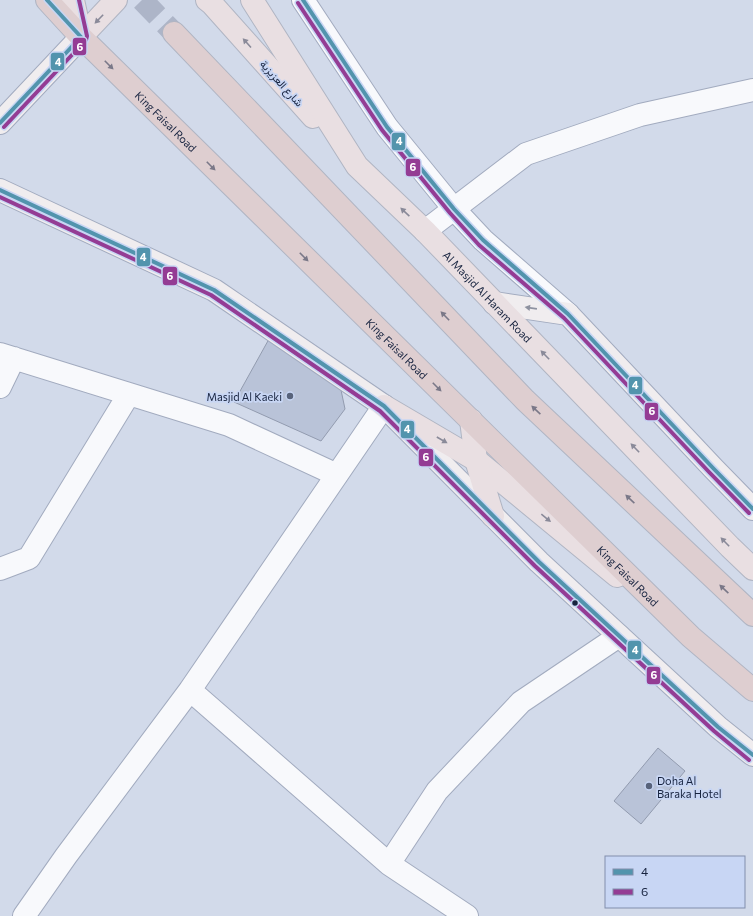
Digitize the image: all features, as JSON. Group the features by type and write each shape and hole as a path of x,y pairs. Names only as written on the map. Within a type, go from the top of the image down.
{"highway":[{"name":"King Faisal Road","path":"47,0 81,37 691,637 753,690"},
{"path":"174,33 525,400 753,615"}],"main road":[{"path":"73,0 81,37"},
{"path":"81,37 116,0"},
{"name":"شارع العزيزية","path":"207,0 357,166"},
{"name":"Al Masjid Al Haram Road","path":"252,0 357,166 425,231 724,541 753,569"},
{"path":"384,406 476,460 691,637"},
{"path":"470,420 476,460 493,516"}],"street":[{"path":"303,0 387,128 454,209 483,240 568,314 753,509"},
{"path":"0,123 81,37"},
{"path":"425,231 526,154 640,114 753,90"},
{"path":"0,190 214,290 384,406 540,562 718,727 753,755"},
{"path":"494,303 568,314"},
{"path":"0,387 7,356 229,425 337,475"},
{"path":"0,569 29,558 129,394"},
{"path":"24,916 66,856 190,690 384,406"},
{"path":"390,864 437,791 521,702 619,636"},
{"path":"190,690 390,864 467,916"}],"building":[{"name":"Masjid Al Kaeki","path":"269,339 341,390 345,409 321,441 234,402"},
{"name":"Doha Al Baraka Hotel","path":"658,748 685,771 641,824 614,801"}],"tunnel":[{"path":"142,0 174,33"}],"transit line":[{"name":"4","path":"0,123 81,37 47,0"},
{"name":"6","path":"4,127 86,40 87,36 79,0"},
{"name":"4","path":"303,0 387,127 454,209 483,240 568,314 753,509"},
{"name":"6","path":"298,3 382,130 450,213 479,245 564,318 749,513"},
{"name":"4","path":"0,190 214,290 384,406 539,562 718,727 753,755"},
{"name":"6","path":"0,197 211,295 380,411 535,566 714,731 749,760"}],"place":[{"name":"Masjid Al Kaeki","path":"290,396"},
{"name":"Doha Al Baraka Hotel","path":"649,786"}]}
